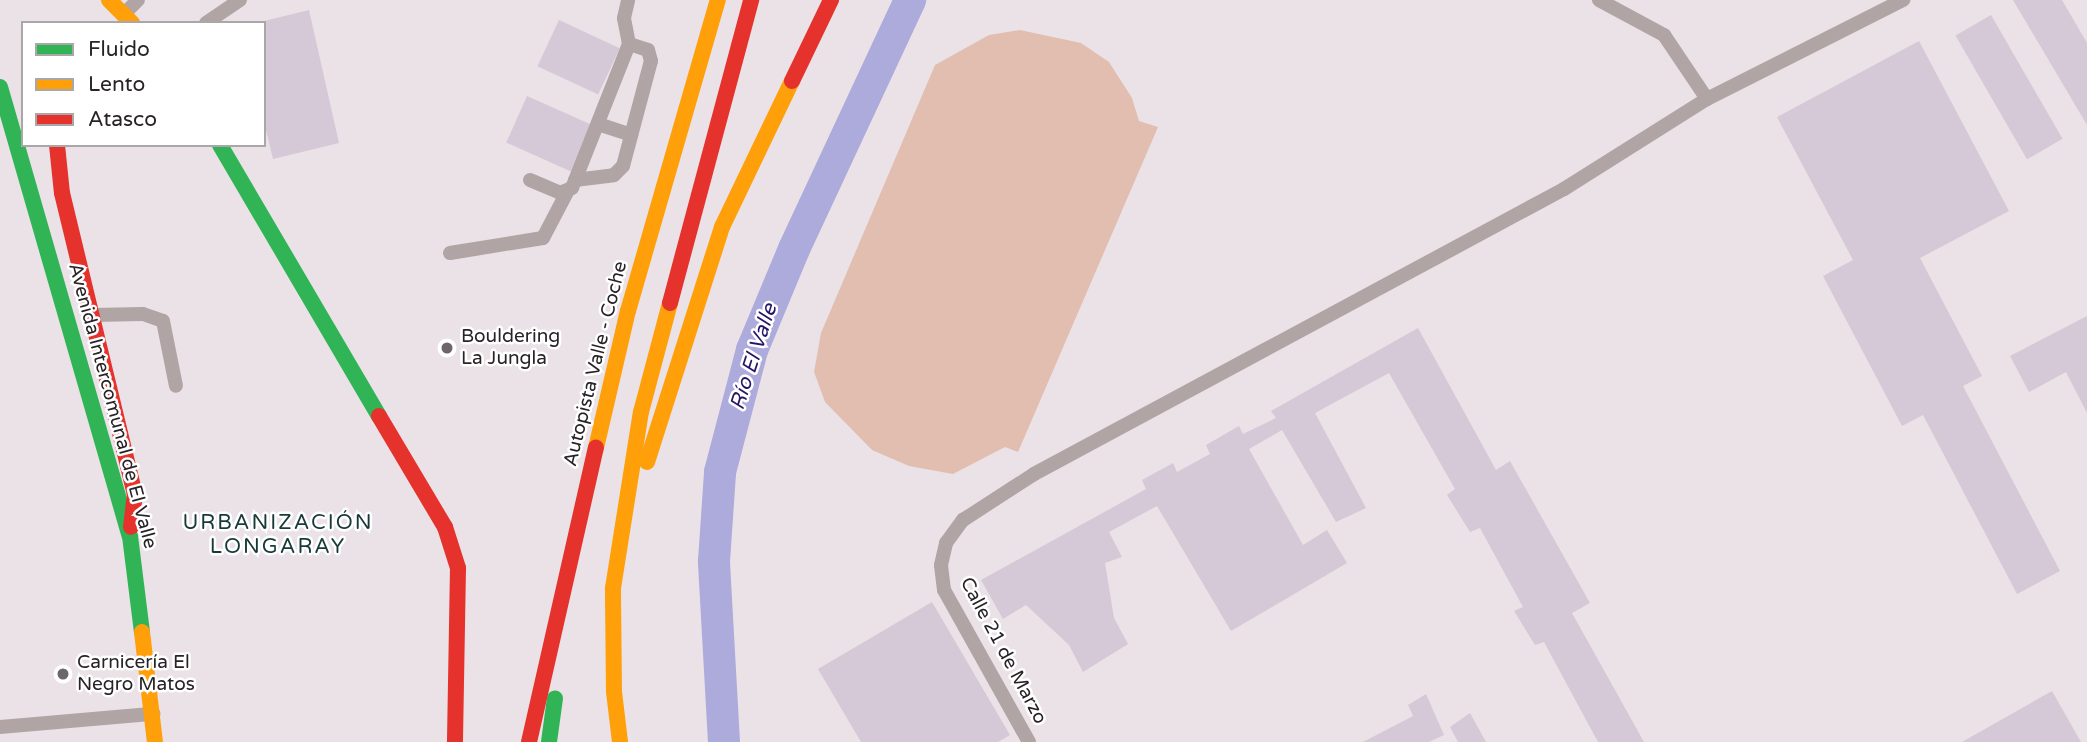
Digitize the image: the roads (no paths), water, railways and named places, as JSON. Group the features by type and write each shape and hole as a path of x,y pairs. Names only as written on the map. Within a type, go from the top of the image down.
{"main road":[{"path":"109,0 124,20"},
{"name":"Autopista Valle - Coche","path":"529,742 628,311 718,0"},
{"path":"620,742 614,679 613,587 641,412 751,0"},
{"path":"619,543 722,227 831,0"},
{"name":"Avenida Intercomunal de El Valle","path":"0,87 130,536 155,742"},
{"path":"57,147 62,193 135,494 130,536"},
{"path":"221,147 445,527 458,568 455,742"},
{"path":"549,742 559,667 552,635"}],"street":[{"path":"124,20 138,0"},
{"path":"209,21 240,0"},
{"path":"450,253 538,241 547,233 598,124 629,44 624,18 628,0"},
{"path":"1599,0 1664,35 1707,99 1903,0"},
{"path":"530,180 571,186 619,173 651,61 648,50 629,44"},
{"name":"Calle 21 de Marzo","path":"1029,742 944,590 946,543 963,520 1034,474 1564,189 1707,99"},
{"path":"598,124 631,135"},
{"path":"93,314 144,314 163,321 176,386"},
{"path":"0,727 153,714"}],"waterway":[{"name":"Río El Valle","path":"724,742 714,561 720,472 752,350 794,249 910,0"}],"place":[{"name":"Bouldering La Jungla","path":"447,348"},
{"name":"Carnicería El Negro Matos","path":"63,674"}],"district":[{"name":"URBANIZACIÓN LONGARAY","path":"278,535"}]}
